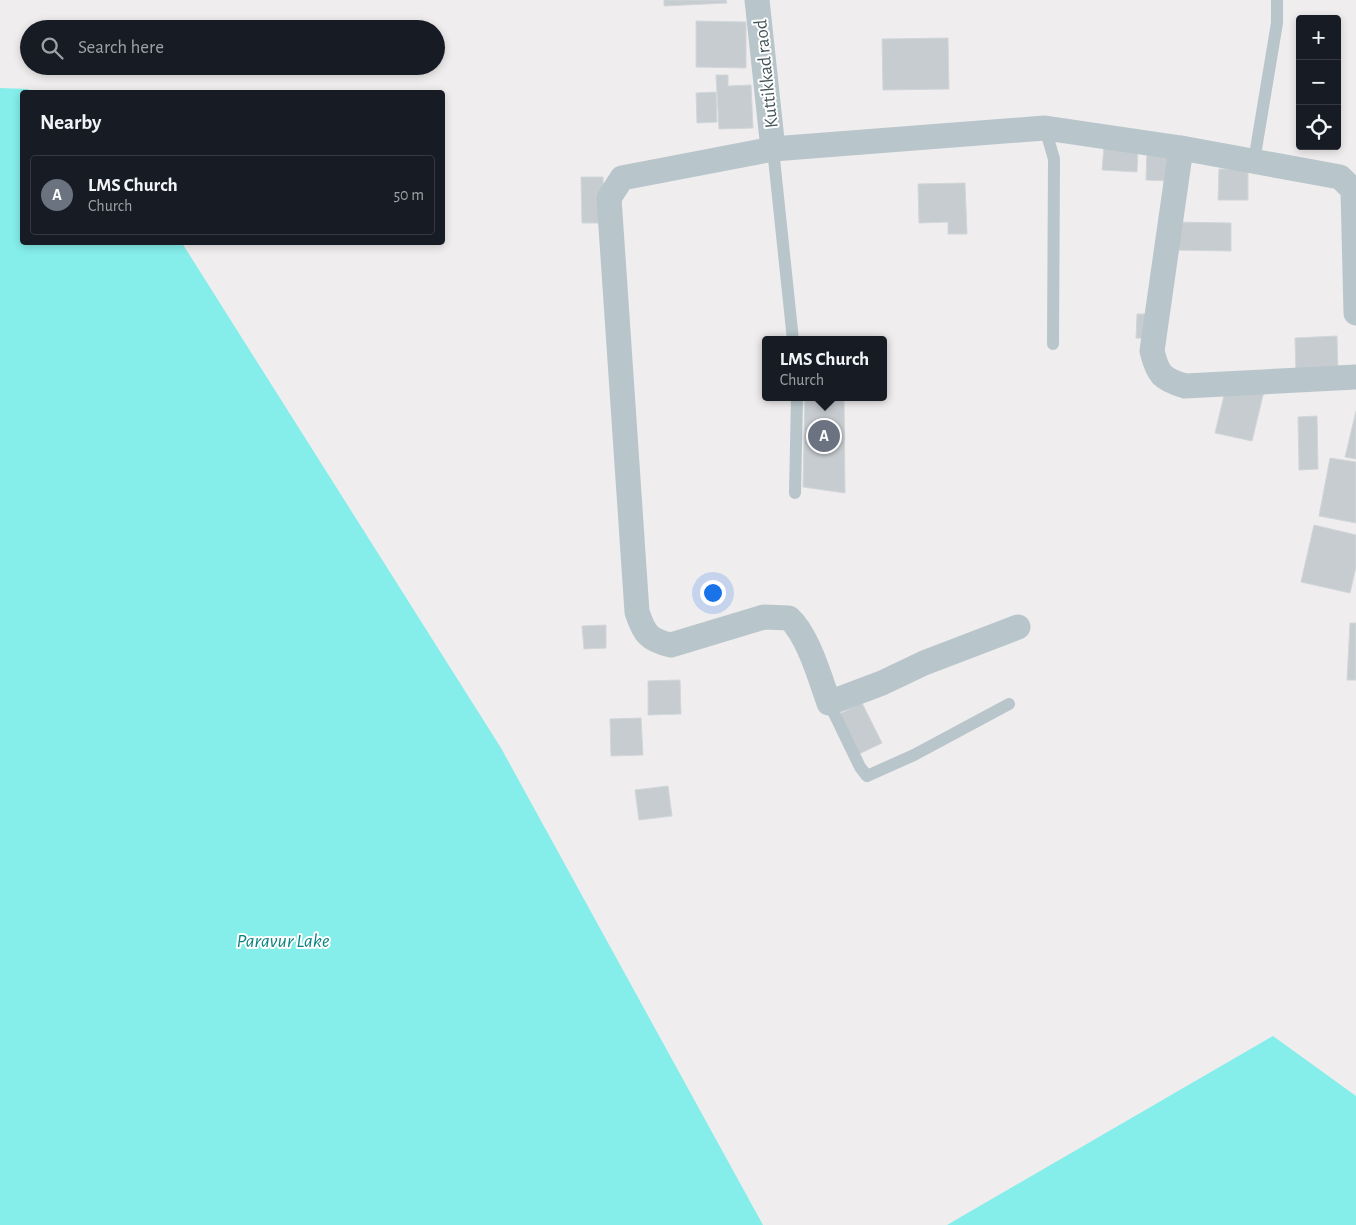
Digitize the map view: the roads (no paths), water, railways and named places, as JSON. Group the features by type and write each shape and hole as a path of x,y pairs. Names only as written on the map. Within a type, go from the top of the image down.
{"street":[{"name":"Kuttikkad raod","path":"756,0 773,148"},
{"path":"1018,627 924,663 882,683 829,703 796,624 789,618 764,617 671,645 655,642 643,630 637,612 609,198 622,178 773,148 1045,128 1254,161 1340,177 1353,190 1356,313"},
{"path":"1181,148 1152,351 1156,369 1166,380 1185,386 1356,377"}],"lane":[{"path":"1254,161 1277,24 1277,0"},
{"path":"1045,128 1054,159 1053,344"},
{"path":"773,148 793,336"},
{"path":"795,494 797,401"},
{"path":"829,703 860,767 867,776 914,755 1008,704"}],"water":[{"name":"Paravur Lake","path":"0,88 29,90 20,90 20,245 183,245 501,748 763,1225 0,1225"},
{"path":"1273,1036 1356,1096 1356,1225 947,1225"}],"place":[{"name":"LMS Church","path":"824,436"}]}
